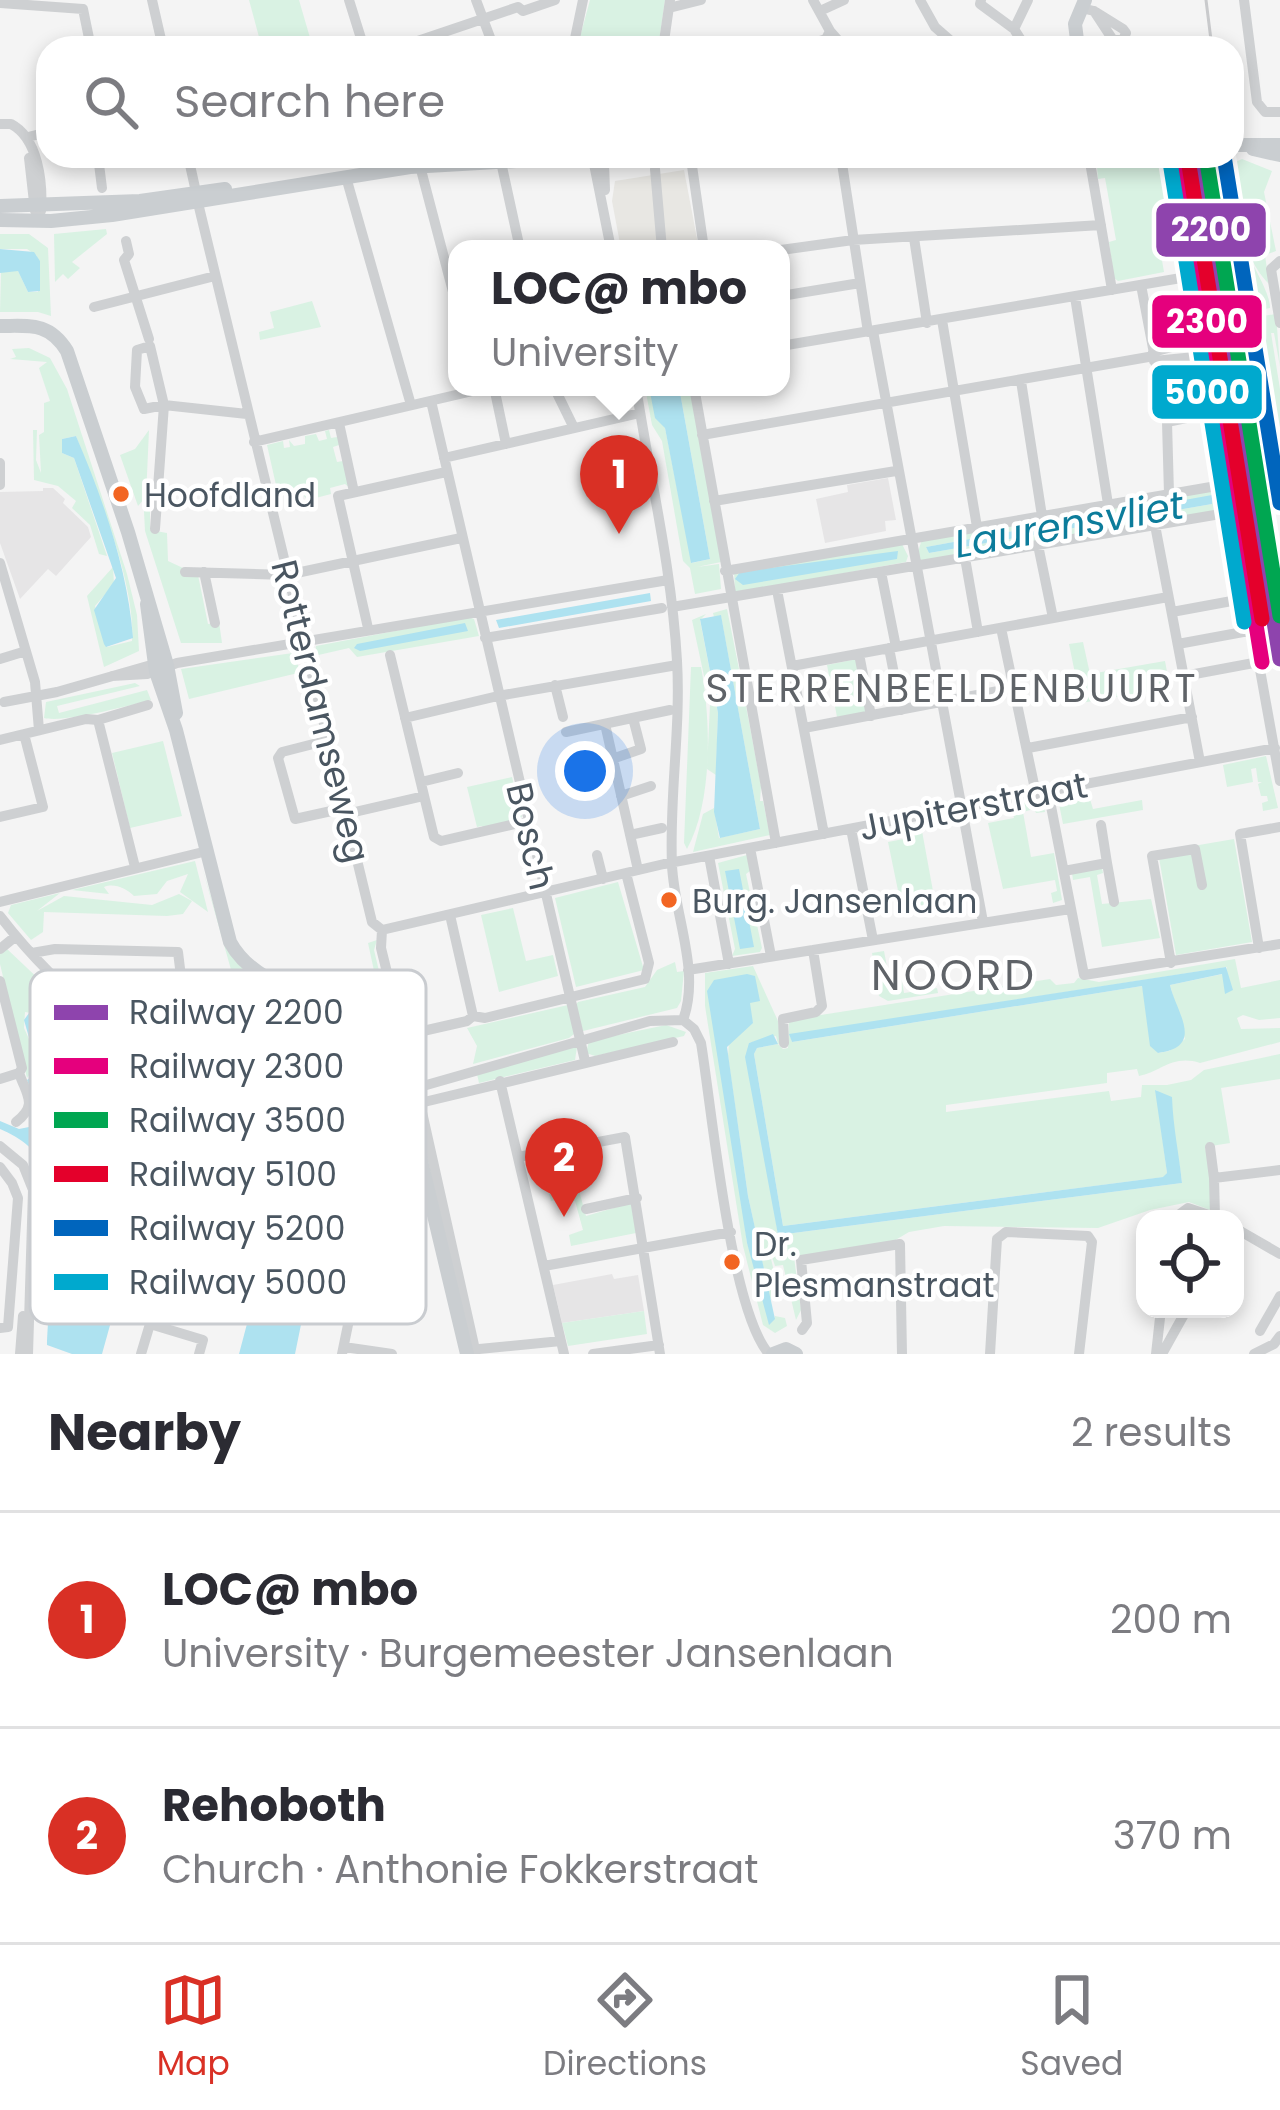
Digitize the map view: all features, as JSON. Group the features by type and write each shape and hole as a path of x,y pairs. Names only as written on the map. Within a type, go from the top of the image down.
{"main road":[{"path":"1076,36 1075,24 1087,6"},
{"path":"1244,146 1280,145"},
{"path":"1244,147 1280,155"},
{"path":"197,197 350,168"},
{"path":"0,220 38,211 197,197 407,168"},
{"path":"0,206 38,211"},
{"path":"5,326 50,341 74,374 147,604 230,942 256,970"},
{"path":"426,1180 471,1352"},
{"path":"771,1354 787,1349 796,1354"}],"street":[{"path":"152,0 160,36"},
{"path":"349,0 360,36"},
{"path":"476,0 489,36"},
{"path":"433,36 555,0"},
{"path":"576,36 583,0"},
{"path":"665,36 670,4 701,0"},
{"path":"834,36 817,6 844,0"},
{"path":"920,0 945,36"},
{"path":"981,0 1018,36"},
{"path":"1014,29 1028,0"},
{"path":"1244,0 1254,91 1265,112 1280,112"},
{"path":"0,3 83,9 89,36"},
{"path":"828,36 830,32"},
{"path":"0,124 11,124 30,143 38,211"},
{"path":"30,143 36,139"},
{"path":"100,168 102,188"},
{"name":"Rotterdamseweg","path":"191,168 372,922 382,930 386,970"},
{"path":"421,168 448,273"},
{"path":"498,168 518,240"},
{"path":"599,168 610,240"},
{"path":"692,168 703,240"},
{"path":"843,168 855,284 887,402 896,471 983,922"},
{"path":"1091,168 1112,290"},
{"path":"655,169 661,240"},
{"path":"346,177 411,405"},
{"path":"790,249 853,240 1101,224"},
{"path":"914,238 927,323"},
{"path":"126,241 129,254 124,260 131,290 149,339"},
{"path":"1279,317 1271,269 1280,261"},
{"path":"94,307 120,306 137,296 215,276"},
{"path":"790,345 1190,280 1280,781"},
{"path":"790,295 855,284"},
{"path":"1142,285 1167,422 1168,494"},
{"path":"1075,297 1108,505"},
{"path":"942,320 977,527"},
{"path":"703,435 1088,369 1154,356 1202,339"},
{"path":"155,529 164,405 150,346 137,350 135,387 141,406 164,405 247,414"},
{"path":"1154,356 1205,356"},
{"path":"1022,381 1042,516"},
{"path":"254,442 452,396"},
{"path":"488,396 506,444"},
{"path":"558,396 574,428"},
{"path":"637,396 677,665 672,863 688,970 683,1020"},
{"path":"696,396 776,843"},
{"name":"Bosch","path":"431,401 585,1061"},
{"path":"1167,422 1215,412"},
{"path":"444,458 640,413"},
{"path":"339,422 354,493"},
{"path":"0,464 0,485"},
{"path":"714,501 896,471"},
{"path":"368,628 338,496 446,472"},
{"path":"725,571 1228,484"},
{"path":"485,638 1232,512"},
{"path":"1155,525 1200,763"},
{"path":"185,572 287,575 461,538"},
{"path":"1038,545 1053,618"},
{"path":"965,558 979,632"},
{"path":"1,572 26,651 39,730"},
{"path":"203,572 214,622"},
{"path":"881,572 901,710"},
{"path":"2,703 159,666 668,580"},
{"path":"777,590 824,834"},
{"path":"792,666 1168,597"},
{"path":"1172,612 1249,598"},
{"path":"1001,628 1028,748 1064,871 1084,975 1280,944"},
{"path":"1178,644 1254,630"},
{"path":"0,659 26,651"},
{"path":"859,654 871,716"},
{"path":"390,655 437,841 527,821"},
{"path":"1184,676 1259,662"},
{"path":"405,718 498,696 677,665"},
{"path":"555,685 563,717"},
{"path":"804,728 1014,688"},
{"path":"0,740 148,705"},
{"path":"566,732 670,710"},
{"path":"1028,748 1192,717"},
{"path":"612,759 641,749 633,718"},
{"path":"98,720 135,867"},
{"path":"426,1030 645,979 649,963 630,835 605,724"},
{"path":"0,817 43,807 24,734"},
{"path":"329,740 282,752 278,758 295,819 424,796"},
{"name":"Jupiterstraat","path":"382,930 672,863 1275,748"},
{"path":"421,782 458,773"},
{"path":"621,796 651,786"},
{"path":"1101,825 1114,902"},
{"path":"1259,948 1240,834 1280,827"},
{"path":"630,835 662,828"},
{"path":"851,829 873,940"},
{"path":"750,848 771,956"},
{"path":"1171,963 1152,856 1196,850 1202,885"},
{"path":"0,902 207,851"},
{"path":"596,855 603,879"},
{"path":"709,856 729,964"},
{"path":"1064,871 1107,863"},
{"path":"688,970 1070,909"},
{"path":"450,914 473,1016"},
{"path":"0,916 50,970"},
{"path":"0,949 16,936"},
{"path":"32,953 42,949 178,952 180,970"},
{"path":"784,1043 783,1019 816,1012 822,1006 813,950"},
{"path":"0,981 22,1068 0,1079"},
{"path":"426,1085 650,1021 683,1020"},
{"path":"683,1020 701,1043 750,1322 771,1354"},
{"path":"426,1100 673,1042"},
{"path":"19,1073 30,1107"},
{"path":"426,1138 471,1352 563,1347 500,1082"},
{"path":"16,1122 30,1111"},
{"path":"518,1156 622,1135 627,1141 659,1349 593,1354"},
{"path":"0,1146 23,1165 30,1182"},
{"path":"1210,1148 1216,1210"},
{"path":"0,1167 18,1198 4,1328"},
{"path":"1214,1178 1280,1170"},
{"path":"586,1209 637,1198"},
{"path":"544,1266 731,1232"},
{"path":"990,1354 997,1239 1006,1232 1088,1236 1092,1242 1079,1354"},
{"path":"1244,1233 1280,1254"},
{"path":"802,1330 807,1323 801,1260 899,1244 902,1354"},
{"path":"24,1354 30,1246"},
{"path":"1260,1331 1280,1296"},
{"path":"1159,1354 1161,1318"},
{"path":"1159,1354 1181,1318"},
{"path":"141,1354 150,1324 203,1340 199,1354"},
{"path":"1254,1354 1278,1345"},
{"path":"343,1350 392,1354"}],"shaded area":[{"path":"684,170 697,240 619,240 612,201 615,181"},
{"path":"888,478 896,520 885,521 886,531 825,543 816,499 848,492 847,485"},
{"path":"53,488 65,499 63,503 88,527 91,537 56,576 48,569 20,599 0,543 0,492"},
{"path":"612,1274 614,1279 638,1275 644,1311 562,1323 553,1285"}],"green space":[{"path":"249,0 299,0 310,36 259,36"},
{"path":"590,0 665,0 660,36 580,36"},
{"path":"1244,160 1272,171 1264,192 1276,251 1265,255 1269,284 1251,258 1232,168 1244,168"},
{"path":"1097,168 1191,168 1184,231 1158,237 1164,272 1114,278 1109,242 1116,240 1105,178 1098,179"},
{"path":"1235,227 1266,292 1270,308 1249,312"},
{"path":"106,229 107,234 72,262 80,268 68,279 63,274 55,282 54,234"},
{"path":"0,234 29,234 48,248 51,316 0,312 1,271 18,271 28,292 38,292 37,256 27,249 0,249"},
{"path":"312,301 321,327 260,340 259,332 274,328 270,312"},
{"path":"1276,314 1280,367 1271,333 1280,389 1280,471 1250,318"},
{"path":"29,348 50,358 67,389 127,574 137,615 139,651 104,667 87,596 113,567 114,584 95,606 107,647 132,641 122,566 76,436 62,439 62,453 74,458 107,556 99,554 90,525 72,508 76,501 58,486 34,480 33,430 37,430 36,460 41,473 39,435 44,432 44,403 50,401 39,368 47,362 10,359 16,357 12,349"},
{"path":"647,396 652,396 665,428 692,563 710,559 681,396 692,396 721,562 697,567 719,564 721,589 695,594 690,568 683,561 662,441 652,425"},
{"path":"149,430 146,497 138,506 120,455 135,449"},
{"path":"329,430 331,438 337,437 342,444 333,447 337,462 343,461 350,488 345,484 330,488 331,494 308,500 298,490 278,494 267,445 283,441 284,448 290,447 289,440 294,446 305,444 305,436 316,434 319,441 327,439 325,431"},
{"path":"1219,488 1223,512 920,563 922,539","holes":["1212,496 1212,504 929,553 926,547"]},
{"path":"150,499 150,530 167,533 168,561 198,575 208,624 219,622 222,643 181,643 145,531 144,512"},
{"path":"902,544 906,562 735,593 734,571"},
{"path":"727,609 770,835 693,852 703,814 714,808 719,838 760,829 721,616 713,613"},
{"path":"706,614 700,620 718,713 716,775 707,769 710,704 692,620"},
{"path":"469,617 479,636 357,657 349,648 314,656 316,646"},
{"path":"1083,642 1090,674 1165,661 1170,688 1081,703 1069,644"},
{"path":"293,653 298,673 189,699 181,669"},
{"path":"857,659 866,712 837,717 827,665"},
{"path":"691,667 701,667 708,760 702,808 687,849 684,843"},
{"path":"135,683 140,686 57,706 59,713 147,690 151,700 80,716 44,718 46,702"},
{"path":"163,741 182,816 130,828 112,753"},
{"path":"1266,756 1278,808 1263,811 1262,803 1268,801 1261,796 1256,768 1251,769 1253,782 1227,787 1223,765"},
{"path":"512,777 522,817 484,830 477,827 467,787"},
{"path":"1090,799 1093,809 1142,800 1143,810 1063,824 1059,804"},
{"path":"1042,800 1045,812 1023,812 1031,857 1054,853 1062,900 1053,903 1055,880 1003,889 988,823 1014,818 1011,805"},
{"path":"924,821 935,902 902,910 888,842 914,837 911,824"},
{"path":"1234,839 1252,942 1176,955 1158,852"},
{"path":"747,855 750,871 746,874 762,948 732,956 735,949 718,863"},
{"path":"195,861 208,912 180,892 188,874 167,881 157,894 134,896 112,886 104,887 109,894 72,890"},
{"path":"202,867 227,950 248,970 231,970"},
{"path":"1102,868 1103,873 1097,875 1102,904 1151,899 1160,938 1102,947 1090,877 1073,880 1072,873"},
{"path":"618,882 644,970 576,987 555,898"},
{"path":"60,893 37,911 64,896 152,905 179,894 192,901 183,914 167,916 44,912 43,932 31,940 8,913 11,905"},
{"path":"513,908 526,961 553,955 558,976 499,992 481,915"},
{"path":"377,940 379,970 374,970 368,943"},
{"path":"6,948 30,971 30,1013 25,1012 24,1028 30,1041 27,1078 0,964"},
{"path":"884,951 889,977 901,976 904,993 937,988 938,993 888,1001 879,996 872,953"},
{"path":"1235,959 1241,988 1280,980 1280,1018 1237,1018 1241,1029 1280,1028 1280,1042 1200,1063 1174,1062 1139,1076 1137,1069 1107,1073 1107,1083 946,1105 946,1112 1109,1091 1111,1101 1141,1097 1142,1085 1191,1080 1204,1070 1280,1054 1280,1079 1221,1088 1230,1143 1205,1147 1211,1176 1210,1210 1189,1202 1136,1210 1136,1215 1098,1228 944,1226 909,1232 892,1242 794,1257 801,1310 796,1320 783,1265 775,1266 767,1242 779,1292 770,1299 748,1196 728,1056 729,1042 753,1022 714,980 747,1243 775,1319 785,1318 787,1326 775,1333 763,1325 743,1246 705,1006 705,973 753,966 778,1021 778,1044 783,1049 788,1048 789,1020 1050,979 1056,985 1074,983 1078,978 1099,982","holes":["1227,967 1225,978 1223,974 1170,985 1185,1039 1158,1053 1142,986 792,1042 790,1035","776,1036 778,1044 757,1048 754,1054 783,1226 1164,1177 1156,1090 1172,1107 1182,1183 778,1235 749,1043"]},
{"path":"675,962 677,972 684,971 677,1008 583,1031 575,1006 578,1002 645,987 657,970"},
{"path":"568,1005 574,1034 569,1038 473,1064 477,1046 467,1028"},
{"path":"666,1025 686,1032 595,1056 586,1053 589,1041"},
{"path":"577,1047 575,1060 479,1083 477,1074"},
{"path":"578,1187 586,1216 631,1203 636,1233 571,1246 569,1235 583,1230 575,1201 558,1205 549,1194"},
{"path":"644,1311 647,1334 568,1346 562,1323"}],"water":[{"path":"0,249 34,252 40,261 40,291 28,292 18,271 0,273"},
{"path":"651,396 681,396 710,559 691,563 665,428 655,418"},
{"path":"76,436 113,535 130,612 133,638 106,647 94,610 116,578 74,458 62,453 62,439"},
{"name":"Laurensvliet","path":"1212,495 1212,504 929,553 926,547"},
{"path":"898,551 897,559 743,585 735,579 740,572"},
{"path":"650,593 651,601 499,628 496,620"},
{"path":"721,615 760,829 720,838 714,812 718,713 700,619"},
{"path":"465,623 468,631 360,651 354,648 357,644"},
{"path":"739,869 754,947 740,949 725,871"},
{"path":"1226,967 1233,990 1225,994 1222,974 1170,985 1184,1036 1181,1044 1158,1053 1150,1046 1142,986 792,1042 789,1034"},
{"path":"755,976 760,1001 750,1003 753,1023 727,1047 748,1196 775,1319 769,1325 747,1243 707,991 714,980"},
{"path":"773,1034 778,1044 757,1048 754,1054 783,1226 1163,1177 1167,1173 1155,1090 1172,1097 1182,1183 778,1235 745,1057 749,1043"},
{"path":"0,1121 19,1129 29,1127 30,1148 0,1129"},
{"path":"48,1324 110,1324 102,1354 72,1354 47,1345"},
{"path":"247,1324 301,1324 295,1354 239,1354"}],"railway":[{"path":"1206,0 1210,36"},
{"path":"1225,168 1233,247"}],"rail line":[{"name":"5000","path":"1171,168 1244,622"},
{"name":"2300","path":"1182,168 1262,662"},
{"name":"5100","path":"1189,168 1262,619"},
{"name":"2200","path":"1201,168 1280,659"},
{"name":"3500","path":"1208,168 1280,616"},
{"name":"5200","path":"1226,168 1280,503"}],"place":[{"name":"Hoofdland","path":"121,494"},
{"name":"LOC@ mbo","path":"619,534"},
{"name":"Burg. Jansenlaan","path":"669,900"},
{"name":"Rehoboth","path":"564,1217"},
{"name":"Dr. Plesmanstraat","path":"732,1262"}],"district":[{"name":"STERRENBEELDENBUURT","path":"952,688"},
{"name":"NOORD","path":"954,975"}]}
